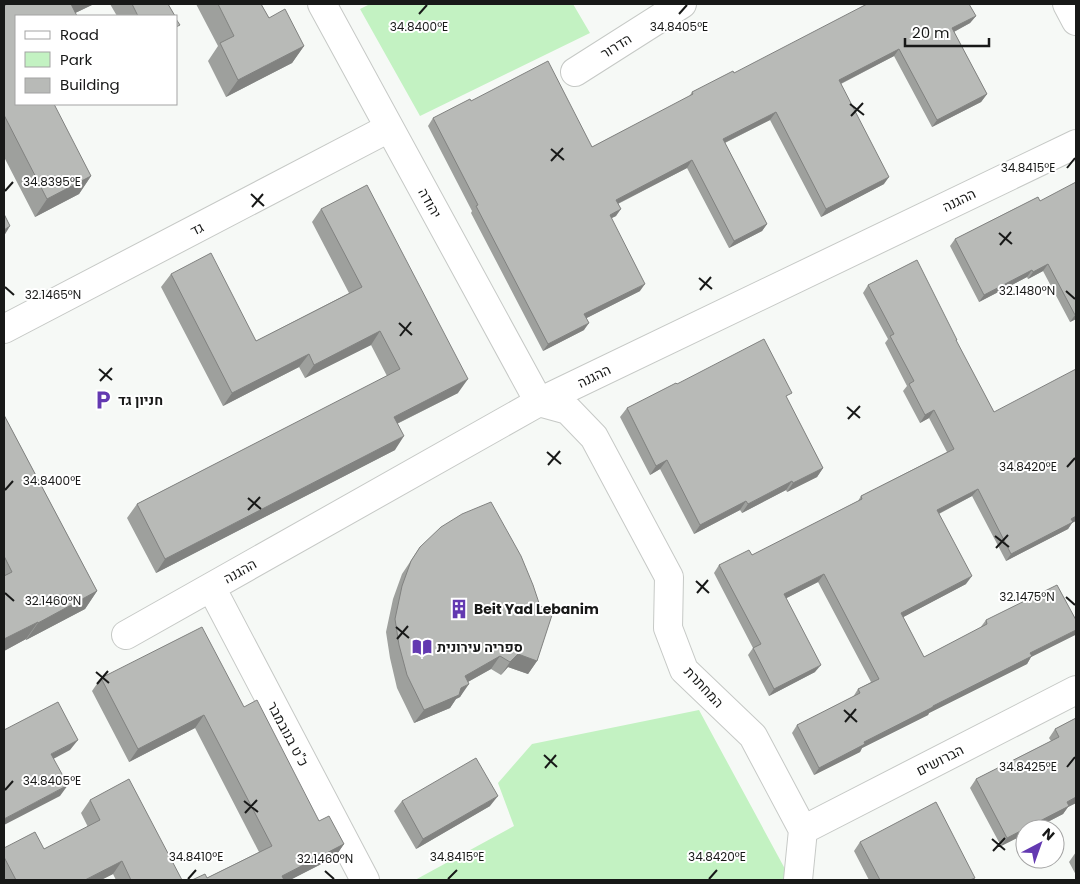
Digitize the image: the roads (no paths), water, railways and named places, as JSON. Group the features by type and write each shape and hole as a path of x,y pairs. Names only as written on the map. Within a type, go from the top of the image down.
{"street":[{"name":"יהודה","path":"322,4 539,402"},
{"name":"הדרור","path":"575,72 682,4"},
{"path":"1067,4 1076,21"},
{"name":"גד","path":"4,329 389,128"},
{"name":"ההגנה","path":"126,635 539,402 1076,144"},
{"name":"המחתרת","path":"539,402 568,410 594,437 669,577 668,628 684,670 753,736 803,830"},
{"name":"כ\"ט בנובמבר","path":"211,587 365,880"},
{"name":"הברושים","path":"803,830 1076,690"},
{"path":"798,880 803,830"}],"place":[{"name":"חניון גד","path":"103,400"},
{"name":"Beit Yad Lebanim","path":"459,609"},
{"name":"ספריה עירונית","path":"422,647"}]}
